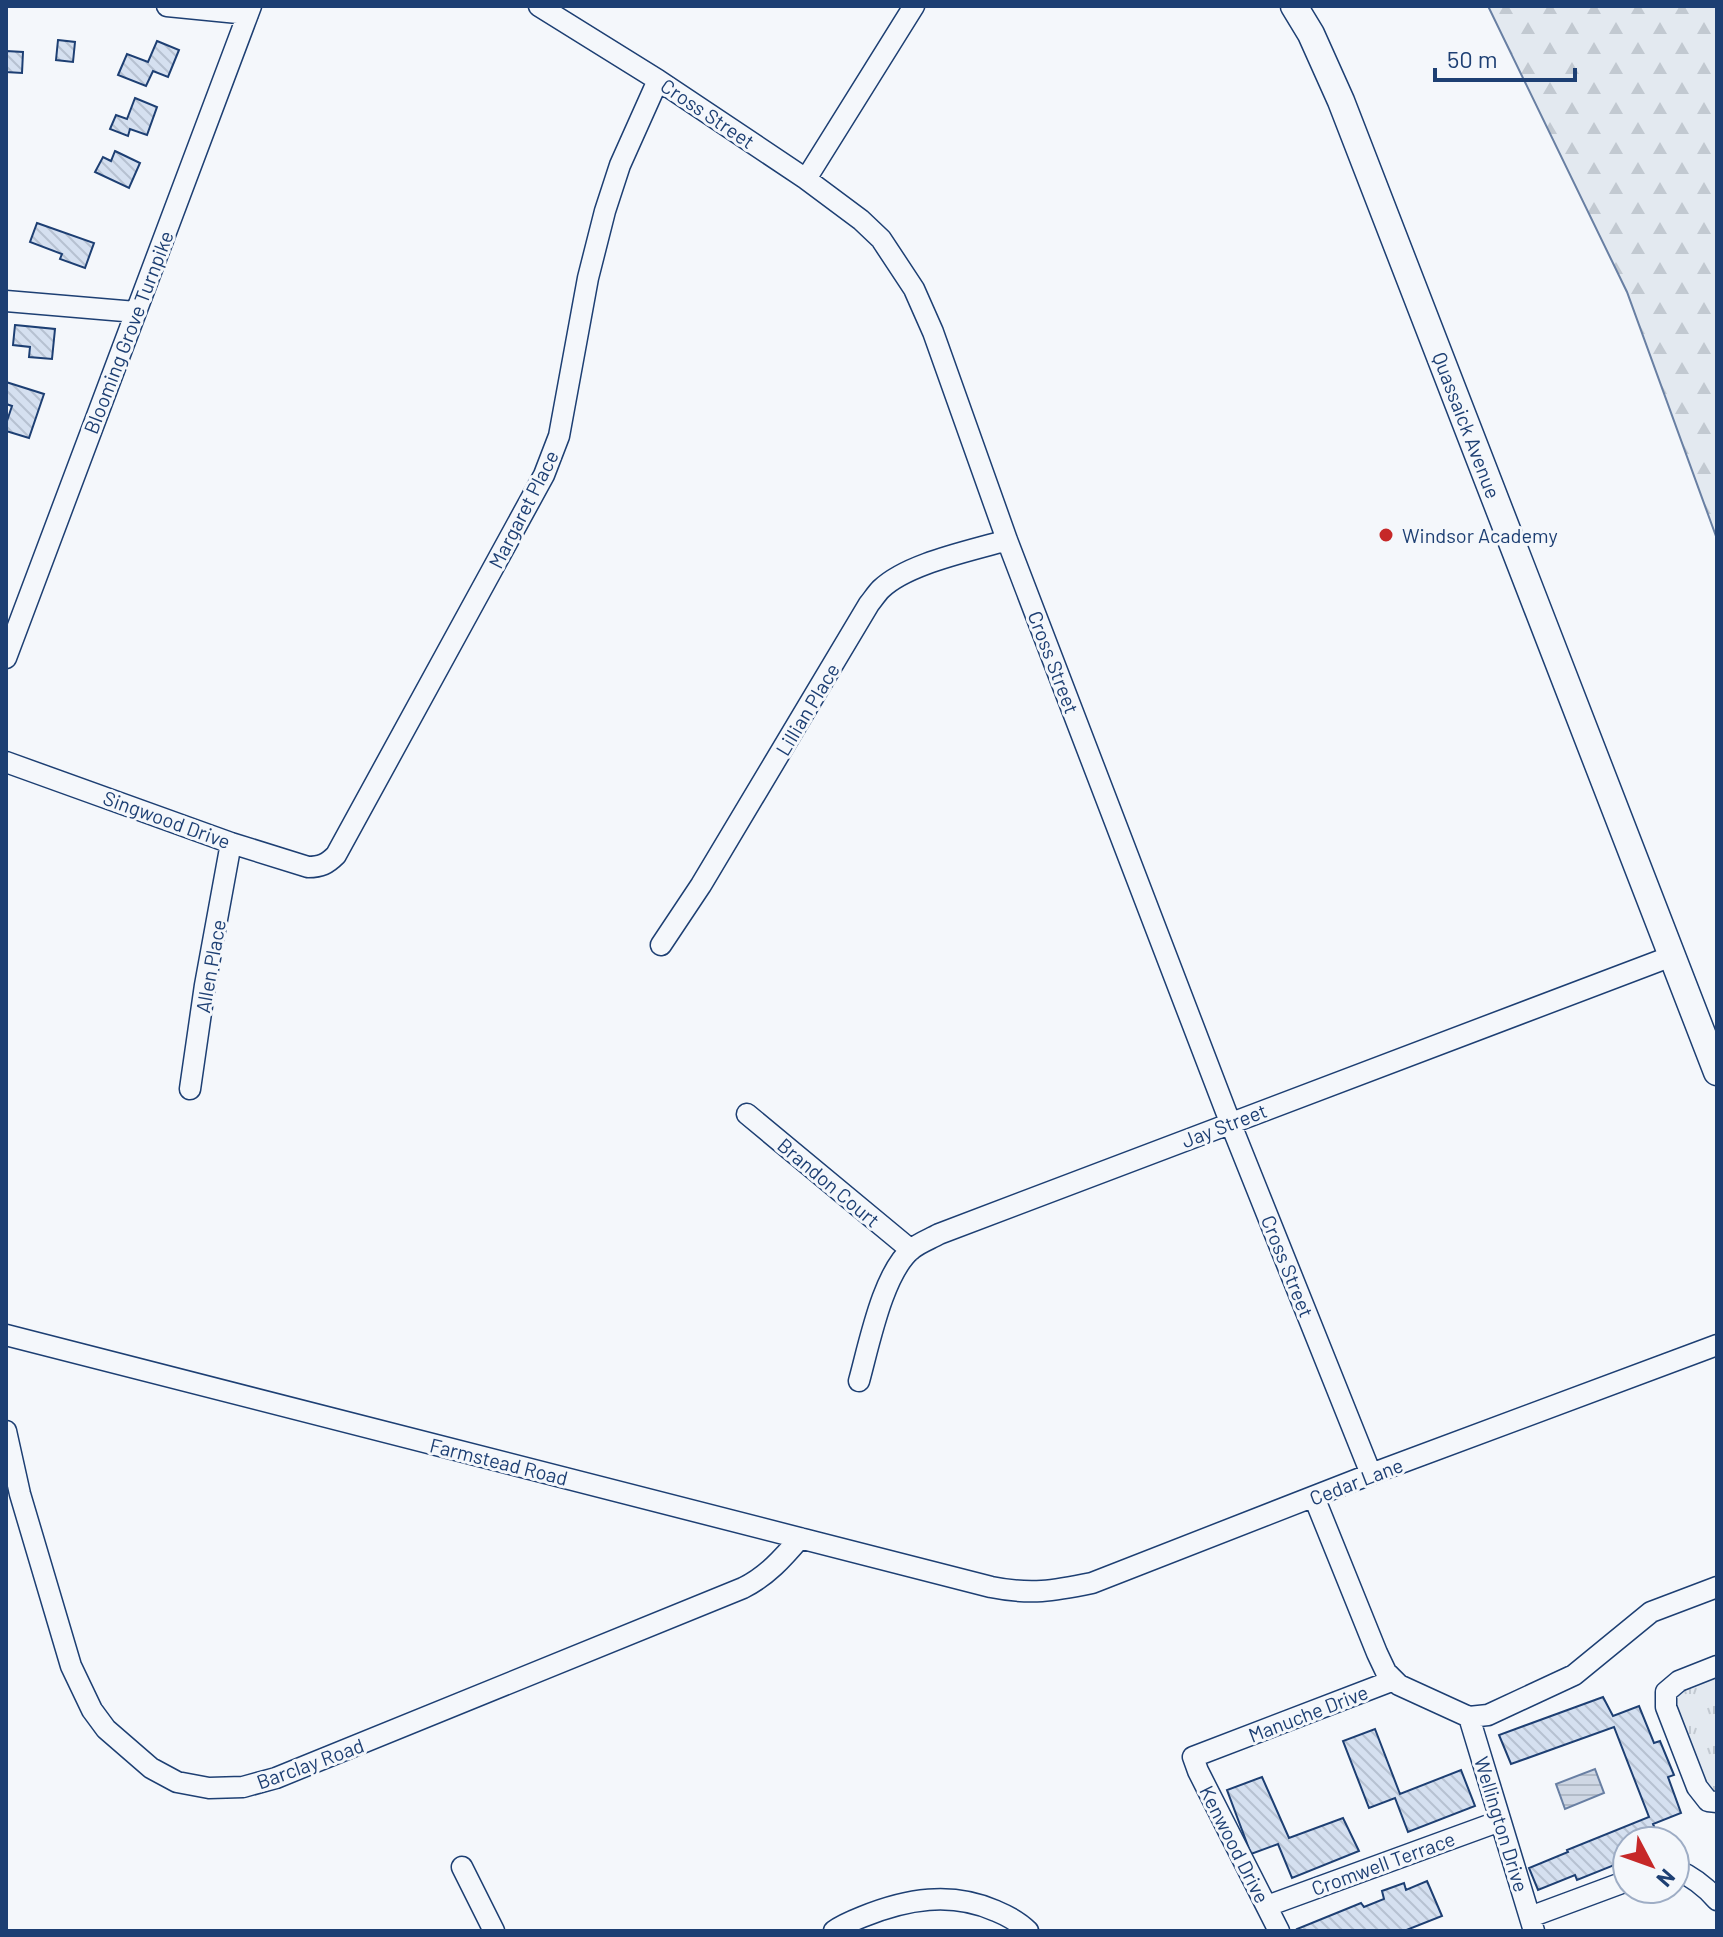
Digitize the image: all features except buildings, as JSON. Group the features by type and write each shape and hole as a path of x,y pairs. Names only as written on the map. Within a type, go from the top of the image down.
{"main road":[{"name":"Quassaick Avenue","path":"1294,6 1311,34 1341,101 1717,1072"}],"street":[{"path":"167,6 250,10"},
{"name":"Cross Street","path":"539,6 658,80 806,179 861,220 881,239 914,289 933,332 1007,540 1230,1122 1371,1474"},
{"path":"806,179 914,6"},
{"name":"Blooming Grove Turnpike","path":"6,658 250,10"},
{"name":"Margaret Place","path":"329,863 341,848 544,475 559,436 588,278 605,211 620,165 658,80"},
{"path":"6,301 136,312"},
{"name":"Lillian Place","path":"661,945 701,885 869,604 882,588 918,567 1007,540"},
{"name":"Singwood Drive","path":"6,762 231,843 308,867 329,863"},
{"name":"Allen Place","path":"190,1089 231,843"},
{"name":"Jay Street","path":"859,1381 892,1274 911,1250 939,1234 1672,956"},
{"name":"Brandon Court","path":"747,1114 911,1250"},
{"name":"Farmstead Road","path":"6,1335 991,1587"},
{"name":"Cedar Lane","path":"991,1587 1015,1592 1048,1592 1092,1583 1371,1474 1717,1345"},
{"name":"Barclay Road","path":"6,1431 20,1494 71,1666 92,1710 106,1729 151,1768 177,1782 209,1788 243,1787 276,1778 743,1588 759,1580 800,1538"},
{"path":"1314,1497 1377,1653 1386,1672 1394,1680"},
{"path":"1469,1717 1488,1715 1574,1675 1651,1612 1717,1587"},
{"path":"1717,1666 1679,1681 1666,1692 1666,1707 1697,1787 1708,1801 1717,1802"},
{"name":"Manuche Drive","path":"1193,1757 1394,1680 1469,1717"},
{"name":"Wellington Drive","path":"1469,1717 1532,1924"},
{"name":"Kenwood Drive","path":"1193,1757 1279,1931"},
{"name":"Cromwell Terrace","path":"1267,1906 1500,1821"},
{"path":"462,1867 494,1931"},
{"path":"1691,1877 1715,1894"},
{"path":"1532,1924 1611,1888"},
{"path":"834,1931 875,1912 904,1903 946,1898 965,1899 987,1906 1020,1923 1028,1931"}],"green space":[{"path":"1488,6 1717,6 1717,539 1627,292"},
{"path":"1717,1666 1717,1802 1708,1801 1666,1692"}],"shaded area":[{"path":"1595,1769 1604,1793 1565,1809 1556,1784"}],"place":[{"name":"Windsor Academy","path":"1386,535"}]}
